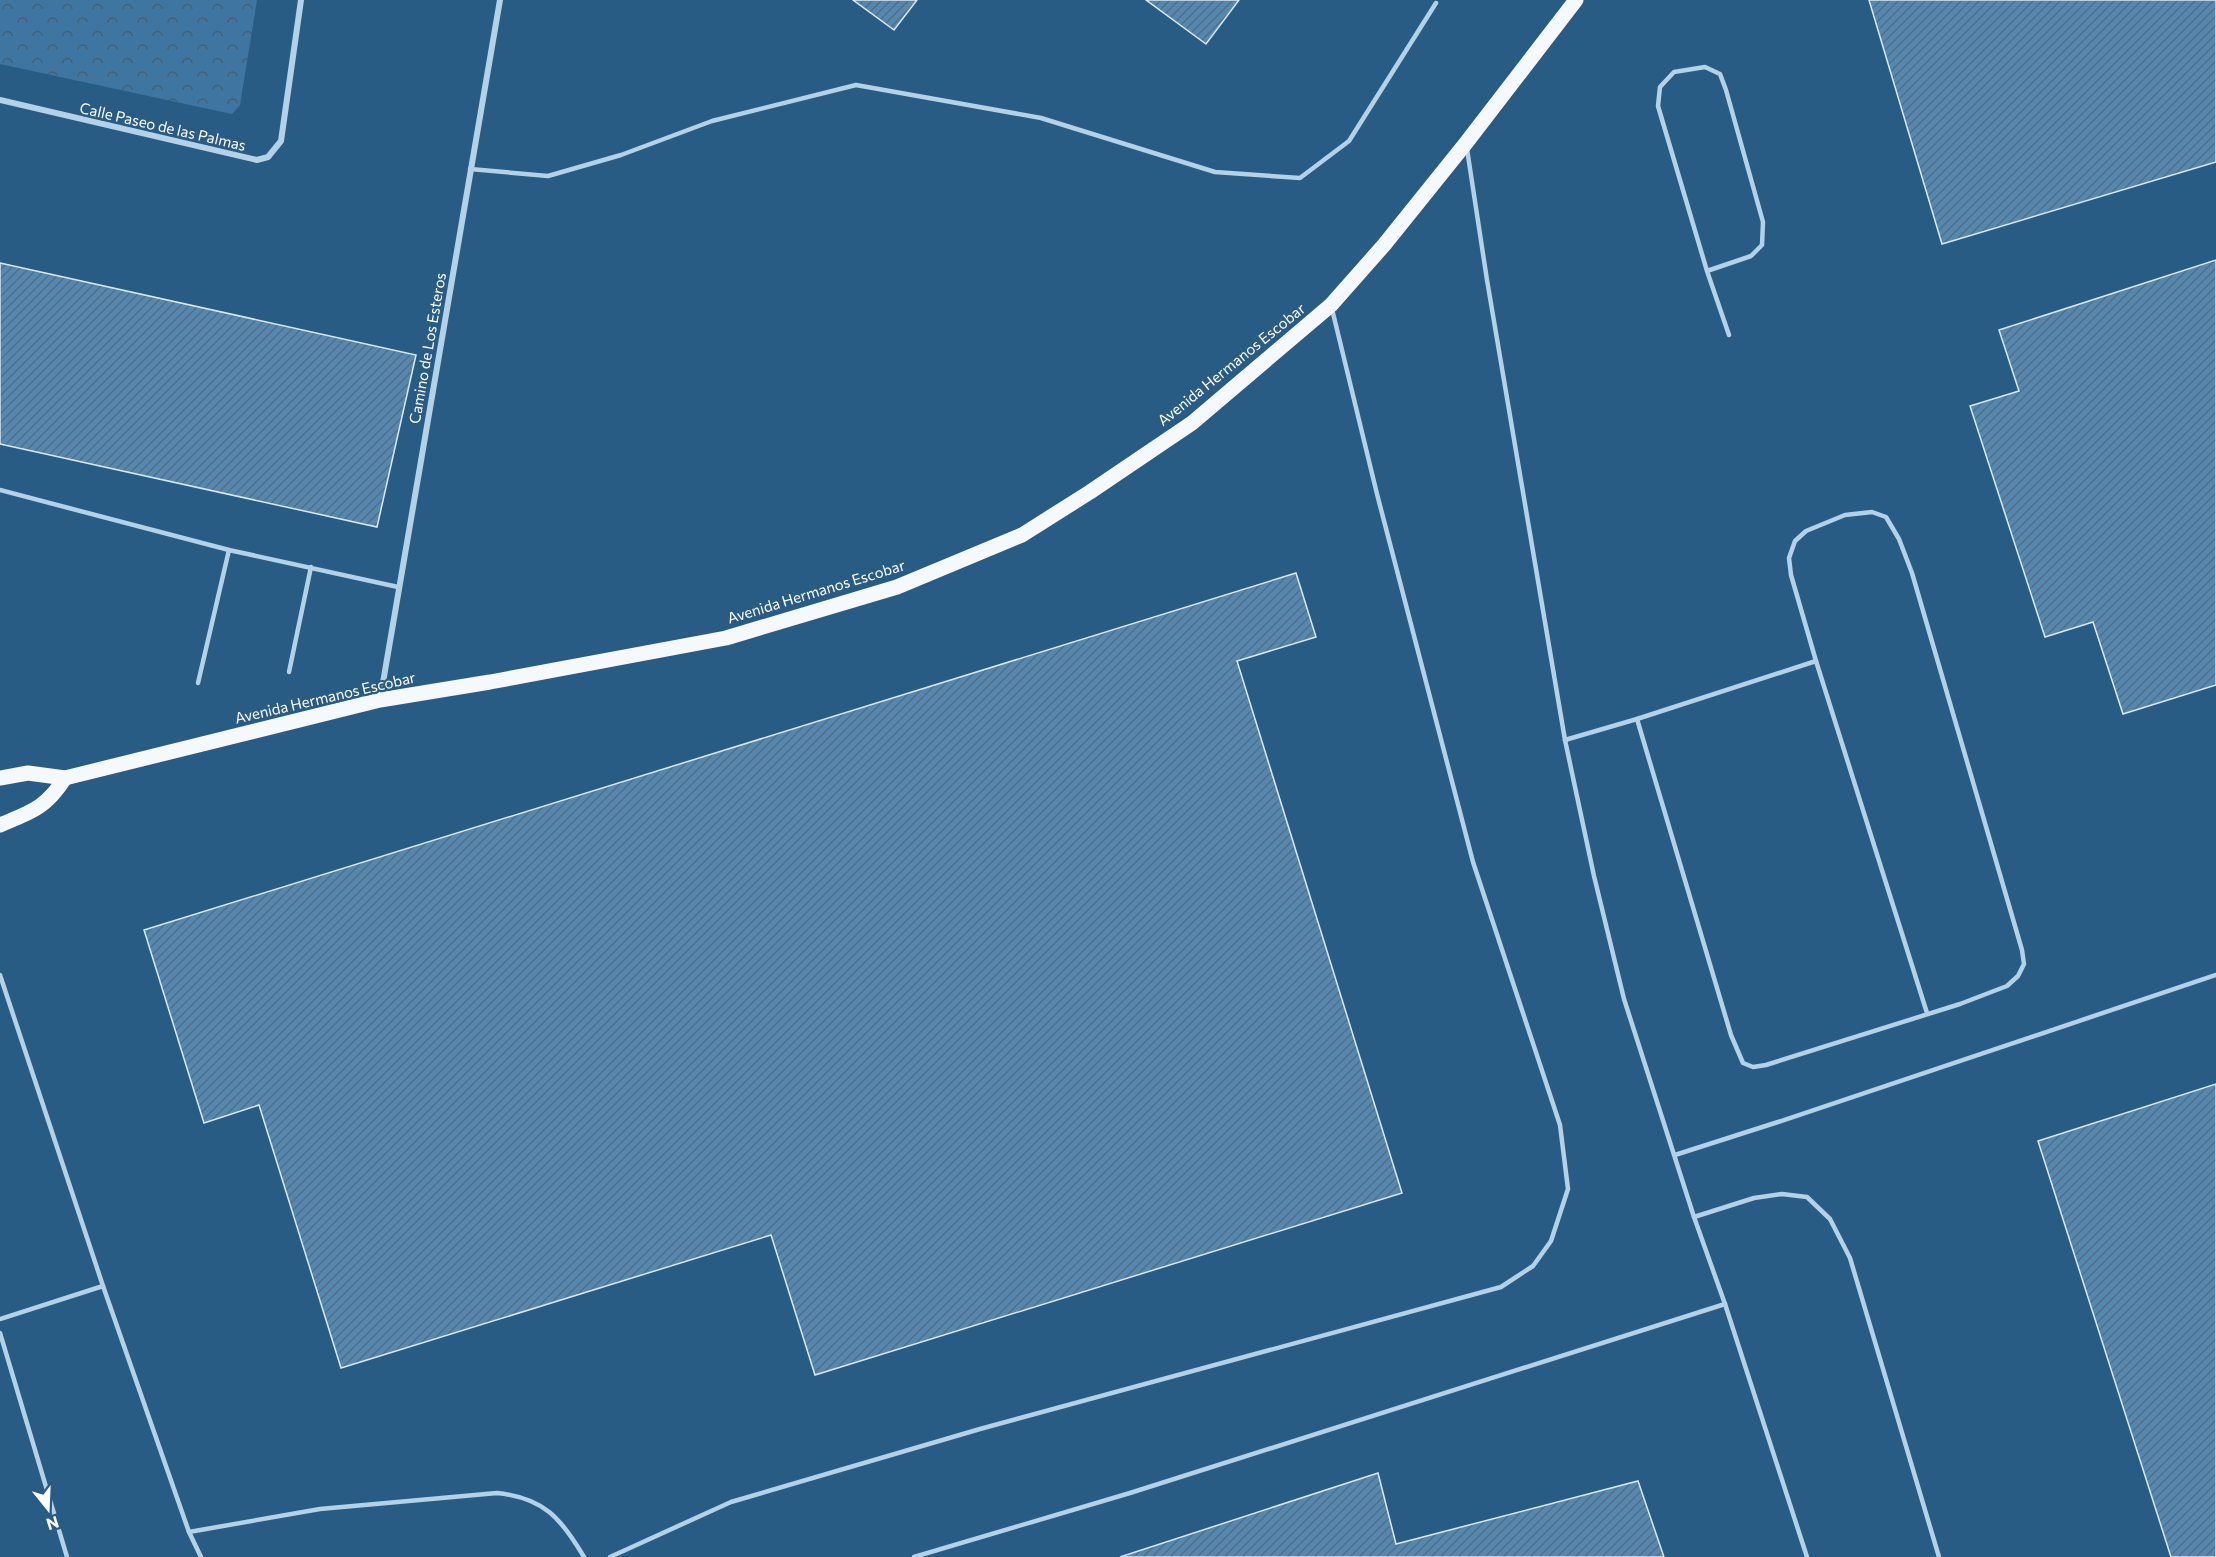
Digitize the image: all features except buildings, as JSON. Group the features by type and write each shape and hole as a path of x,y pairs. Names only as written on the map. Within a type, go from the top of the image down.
{"main road":[{"name":"Avenida Hermanos Escobar","path":"0,778 28,773 64,778 380,700 502,680 726,638 907,583 1022,535 1192,423 1331,305 1384,245 1466,143 1576,0"},
{"path":"0,825 35,810 53,797 64,778"}],"street":[{"name":"Calle Paseo de las Palmas","path":"0,100 257,160 268,157 281,141 301,0"},
{"name":"Camino de Los Esteros","path":"380,700 500,0"}],"lane":[{"path":"470,170 548,176 621,154 712,120 856,85 1041,118 1215,172 1300,178 1348,141 1436,3"},
{"path":"1707,271 1751,256 1762,244 1763,222 1726,90 1720,74 1705,67 1674,72 1660,87 1658,106 1707,271 1729,335"},
{"path":"1466,143 1565,740 1594,876 1624,999 1807,1557"},
{"path":"610,1557 731,1502 980,1429 1501,1287 1533,1266 1551,1241 1568,1189 1560,1125 1473,862 1377,494 1331,305"},
{"path":"0,490 229,550 398,587"},
{"path":"1637,719 1731,1035 1743,1063 1753,1067 1766,1065 1960,1004 2007,986 2018,976 2024,964 2022,950 1912,573 1899,538 1886,518 1872,512 1845,515 1806,531 1795,541 1789,558 1791,575 1816,661 1927,1013"},
{"path":"198,682 229,550"},
{"path":"289,672 310,567"},
{"path":"1565,740 1816,661"},
{"path":"0,975 103,1286 189,1532 201,1557"},
{"path":"1675,1155 2216,975"},
{"path":"1694,1217 1754,1198 1782,1194 1807,1197 1830,1219 1850,1258 1939,1557"},
{"path":"0,1318 103,1286"},
{"path":"914,1557 1130,1492 1725,1304"},
{"path":"0,1333 67,1557"},
{"path":"189,1532 320,1509 497,1493 517,1495 554,1515 568,1530 584,1557"}],"green space":[{"path":"0,0 257,0 240,105 232,114 0,64"}]}
